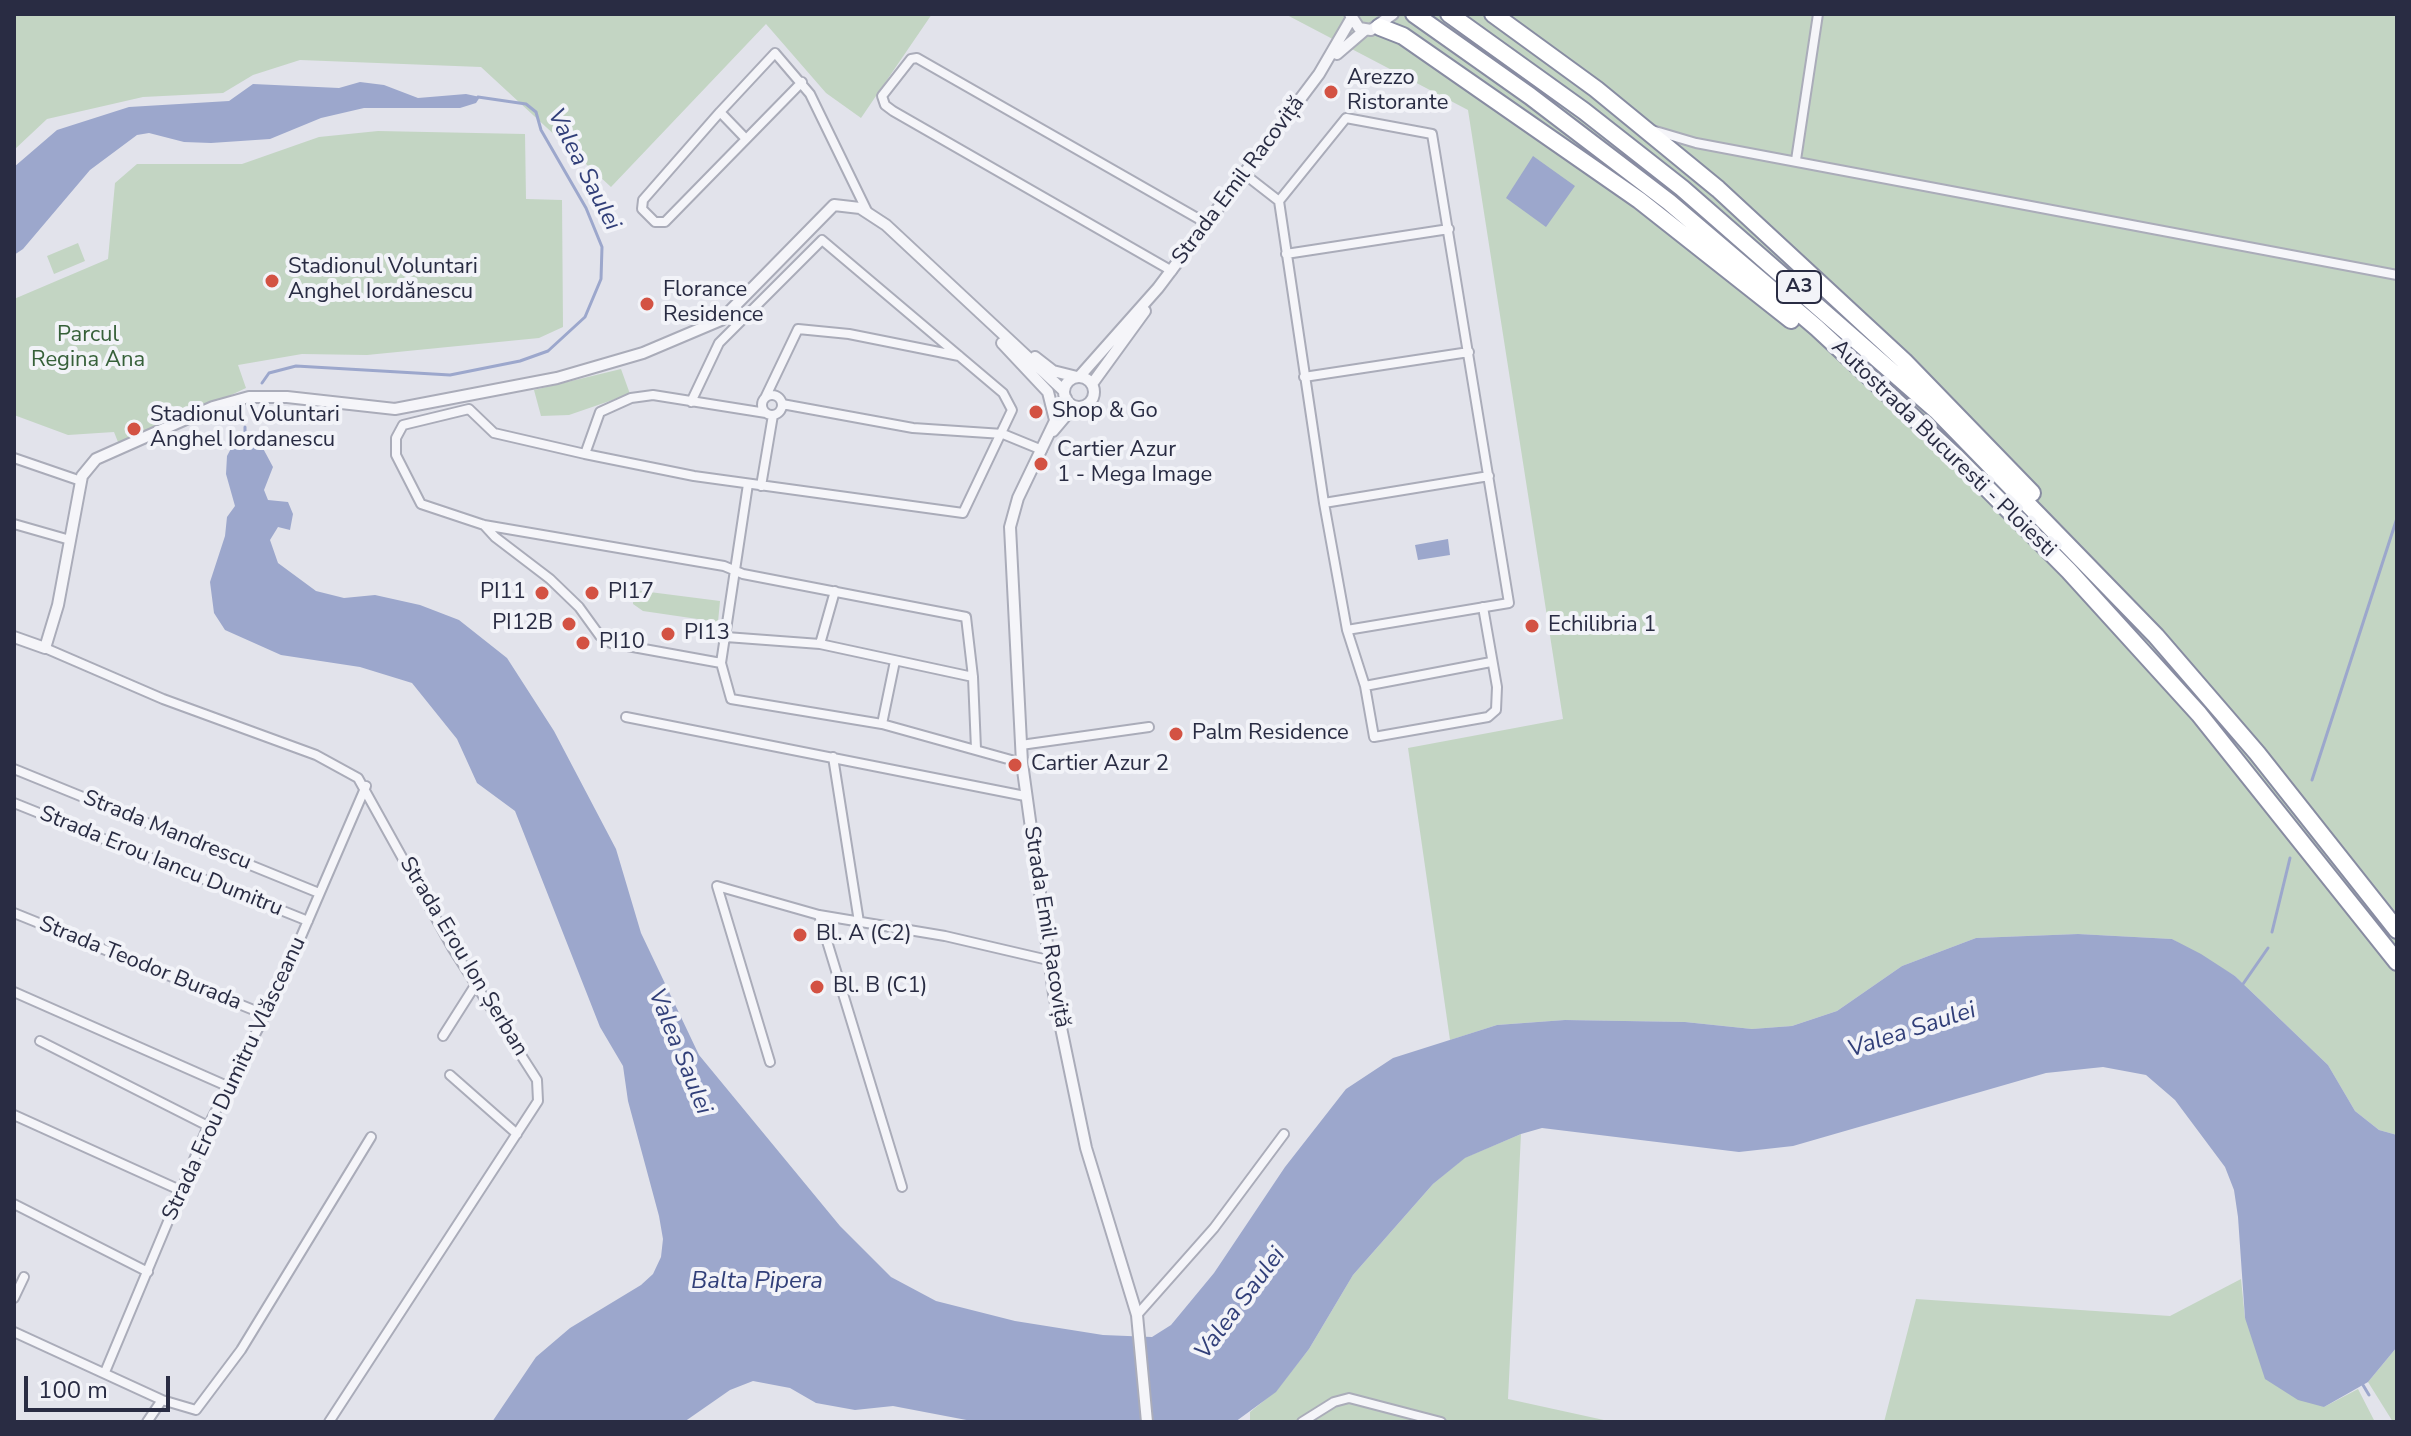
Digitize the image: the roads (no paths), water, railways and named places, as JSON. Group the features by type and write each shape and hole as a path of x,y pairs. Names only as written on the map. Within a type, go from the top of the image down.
{"highway":[{"name":"Autostrada Bucuresti - Ploiesti","path":"1414,14 1488,65 1669,202 1806,319 1930,432 2020,519 2138,645 2255,781 2397,962"},
{"name":"Autostrada Bucuresti - Ploiesti","path":"1449,14 1648,160 1792,280 1937,411 2077,550 2221,710 2397,930"},
{"path":"1493,14 1648,129 1794,258 2018,475 2077,550"},
{"path":"1372,28 1403,36 1639,200 1930,432"}],"street":[{"name":"Strada Emil Racoviță","path":"1319,74 1393,14"},
{"path":"1796,160 1818,14"},
{"name":"Strada Emil Racoviță","path":"1147,1422 1137,1315 1089,1161 1048,960 1022,763 1010,527 1018,498 1068,398 1068,382 1078,377 1172,271 1319,74 1350,17"},
{"path":"1350,17 1372,28"},
{"path":"802,82 665,222 655,222 642,209 643,200 775,53 802,82 843,156 867,211"},
{"path":"1172,271 893,111 885,105 882,96 911,59 917,58 1206,223"},
{"path":"720,112 746,139"},
{"name":"Strada Emil Racoviță","path":"1347,630 1483,607 1509,603 1432,134 1346,118 1277,198 1324,503 1347,630 1365,686 1374,737 1488,717 1496,710 1497,687 1483,607"},
{"path":"1648,129 1696,143 2397,275"},
{"path":"1243,173 1277,198"},
{"path":"14,637 45,648 58,605 81,481 88,466 104,455 213,407 241,399 287,397 395,409 557,378 643,353 721,320 826,210 844,204 867,211 914,249 1068,398"},
{"path":"1286,254 1449,229"},
{"path":"691,402 719,343 822,240 960,356 1009,401 1012,410 963,513 748,484 585,454 494,433 469,409 403,425 396,438 396,455 415,497 432,509 484,525 735,570 966,617 973,677 976,749"},
{"name":"Strada Emil Racoviță","path":"1068,398 1091,401 1094,393 1092,384 1158,288"},
{"path":"981,314 995,320 1047,368 1092,384"},
{"path":"981,314 982,322 1048,392 1053,427"},
{"path":"761,486 769,414 762,404 798,329 849,334 960,356"},
{"path":"1304,377 1469,352"},
{"path":"585,454 594,422 607,407 653,395 769,414 778,412 782,404"},
{"path":"765,398 777,396 782,404 913,428 1003,434 1042,450"},
{"path":"14,458 81,481"},
{"path":"1324,503 1489,476"},
{"path":"748,484 721,663 731,699 882,724 1022,763"},
{"path":"14,524 70,540"},
{"path":"484,525 550,579 579,607 600,636 611,643 721,663"},
{"path":"820,644 835,591"},
{"path":"726,637 820,644 973,677"},
{"name":"Strada Erou Ion Șerban","path":"45,648 163,699 327,760 351,772 366,786 476,984 540,1090 538,1101 329,1422"},
{"path":"882,724 895,661"},
{"path":"1365,686 1491,662"},
{"path":"626,717 1025,796"},
{"path":"1021,745 1149,727"},
{"path":"833,757 859,922"},
{"name":"Strada Mandrescu","path":"14,769 319,893"},
{"name":"Strada Erou Dumitru Vlăsceanu","path":"105,1372 208,1126 266,1015 366,786"},
{"name":"Strada Erou Iancu Dumitru","path":"14,803 308,921"},
{"path":"770,1062 715,888 743,891 769,903 819,915 945,936 1048,960"},
{"name":"Strada Teodor Burada","path":"14,913 266,1015"},
{"path":"819,915 902,1187"},
{"path":"443,1036 476,984"},
{"path":"14,992 227,1086"},
{"path":"40,1041 208,1126"},
{"path":"450,1075 517,1134"},
{"path":"14,1115 182,1191"},
{"path":"1137,1315 1206,1238 1284,1134"},
{"path":"14,1332 162,1400 196,1410 241,1350 371,1137"},
{"path":"14,1204 148,1272"},
{"path":"14,1298 24,1277"},
{"path":"1302,1422 1334,1402 1349,1398 1441,1422"},
{"path":"147,1422 162,1400"}],"water":[{"path":"360,82 384,85 418,98 466,94 480,97 476,103 460,108 364,108 321,118 270,139 211,143 184,142 149,133 137,135 90,170 23,249 14,255 14,167 57,130 129,107 229,101 253,84 339,88"},
{"path":"1533,156 1575,186 1546,227 1506,198"},
{"name":"Balta Pipera","path":"236,439 258,439 273,467 264,490 268,500 288,502 293,514 290,530 278,527 270,540 278,563 316,591 344,598 375,595 420,605 459,620 507,658 554,731 616,849 641,933 699,1055 840,1226 891,1277 936,1301 1015,1321 1103,1335 1152,1337 1171,1325 1214,1273 1285,1167 1346,1089 1393,1058 1497,1025 1565,1020 1685,1022 1752,1029 1792,1026 1837,1011 1902,966 1976,938 2078,934 2172,939 2201,954 2235,976 2328,1065 2355,1111 2379,1130 2397,1135 2397,1347 2368,1382 2324,1407 2298,1400 2265,1379 2245,1318 2238,1217 2234,1190 2225,1167 2175,1100 2146,1075 2103,1067 2046,1073 1793,1146 1739,1152 1542,1128 1521,1134 1465,1158 1433,1184 1353,1275 1309,1349 1276,1392 1235,1422 977,1422 893,1406 855,1410 816,1403 790,1388 753,1381 730,1390 684,1422 492,1422 536,1357 570,1328 641,1285 653,1274 661,1257 663,1239 659,1216 628,1101 623,1066 600,1027 515,811 477,783 457,739 412,683 360,667 281,655 225,630 214,613 210,582 225,536 227,517 235,506 226,474 227,456"},
{"path":"1448,539 1450,555 1418,560 1415,545"}],"waterway":[{"name":"Valea Saulei","path":"262,383 269,373 296,366 450,375 520,361 548,351 585,317 601,279 602,247 586,208 541,130 536,112 526,104 478,97"},
{"name":"Valea Saulei","path":"245,427 245,440"},
{"path":"2312,780 2397,518"},
{"path":"2272,932 2290,858"},
{"path":"2243,984 2268,948"},
{"name":"Valea Saulei","path":"2363,1385 2369,1395"}],"place":[{"name":"Arezzo Ristorante","path":"1331,92"},
{"name":"Stadionul Voluntari Anghel Iordănescu","path":"272,281"},
{"name":"Florance Residence","path":"647,304"},
{"name":"Shop & Go","path":"1036,412"},
{"name":"Stadionul Voluntari Anghel Iordanescu","path":"134,429"},
{"name":"Cartier Azur 1 - Mega Image","path":"1041,464"},
{"name":"PI11","path":"542,593"},
{"name":"PI17","path":"592,593"},
{"name":"PI12B","path":"569,624"},
{"name":"Echilibria 1","path":"1532,626"},
{"name":"PI13","path":"668,634"},
{"name":"PI10","path":"583,643"},
{"name":"Palm Residence","path":"1176,734"},
{"name":"Cartier Azur 2","path":"1015,765"},
{"name":"Bl. A (C2)","path":"800,935"},
{"name":"Bl. B (C1)","path":"817,987"}],"park label":[{"name":"Parcul Regina Ana","path":"88,348"}]}
